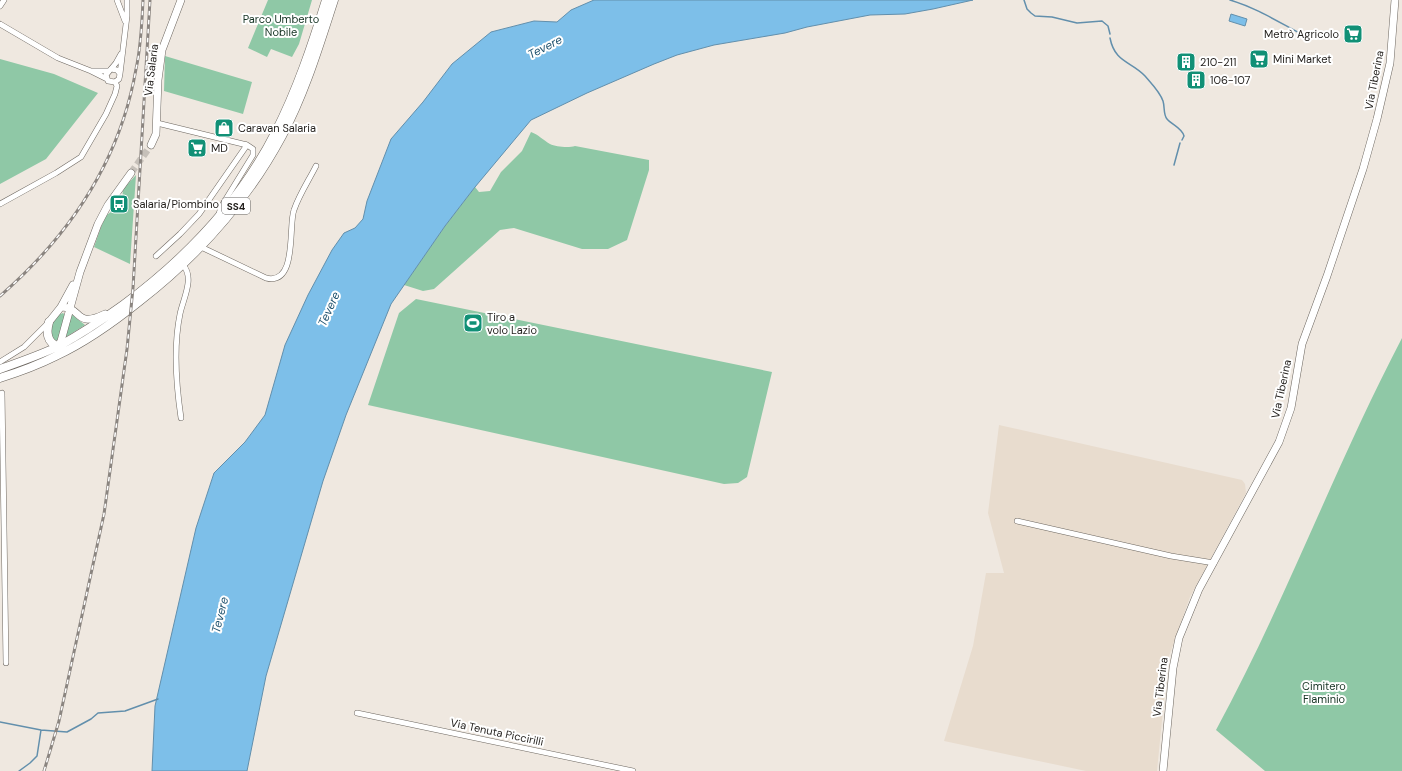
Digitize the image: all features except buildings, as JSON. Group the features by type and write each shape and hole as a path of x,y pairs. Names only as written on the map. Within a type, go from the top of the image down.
{"main road":[{"name":"Via Salaria","path":"151,145 156,136 158,80 161,56 180,0"},
{"name":"SS4","path":"0,378 30,368 60,350 118,308 171,266 218,218 252,172 281,121 303,70 326,0"},
{"name":"SS4","path":"0,369 60,350 92,336 118,318 158,286 183,265 201,247 229,216 244,196 283,135 310,73 334,0"},
{"name":"Via Tiberina","path":"1163,771 1174,656 1179,638 1199,589 1279,442 1287,420 1291,408 1302,344 1327,276 1363,169 1380,106 1391,53 1395,0"},
{"path":"80,272 60,307 49,322 47,330 49,340 60,350 69,308 80,272 103,214 131,173"},
{"path":"60,307 69,308 81,318 89,320 118,308"}],"street":[{"path":"0,6 4,0"},
{"path":"117,0 125,21"},
{"path":"115,82 119,79 120,74 125,21 127,16 127,0"},
{"path":"0,24 58,58 91,71 111,82 115,82"},
{"path":"107,79 106,75 116,63 122,51"},
{"path":"91,71 117,70 120,74"},
{"path":"0,204 56,173 81,157 106,114 115,94 117,86 115,82"},
{"path":"157,123 247,145 253,149 253,155 220,207 218,218"},
{"path":"156,256 199,214 247,145"},
{"path":"201,247 266,278 273,279 280,277 286,267 290,252 294,209 316,166"},
{"path":"180,418 177,388 177,342 180,314 189,278 187,270 183,265"},
{"path":"0,362 24,347 49,322"},
{"path":"0,394 2,393 6,663"},
{"path":"1017,521 1171,556 1214,563"},
{"name":"Via Tenuta Piccirilli","path":"357,713 633,771"}],"shaded area":[{"path":"999,425 1242,480 1245,484 1246,493 1190,597 1168,659 1157,771 1086,771 944,741 973,646 986,573 1004,573 988,513"}],"green space":[{"name":"Parco Umberto Nobile","path":"268,0 312,0 299,44 292,57 271,49 267,57 248,48"},
{"path":"165,56 252,82 243,114 164,91"},
{"path":"0,59 54,74 98,93 46,159 0,184"},
{"path":"531,132 556,146 575,146 649,160 649,170 627,240 608,249 582,249 514,228 500,230 434,289 423,291 404,285 445,226 475,187 479,192 490,191 501,172 522,151"},
{"path":"136,175 130,264 94,247 105,216 120,206 122,202 123,189"},
{"path":"416,299 772,372 747,477 738,483 724,484 368,405 399,313"},
{"path":"63,313 65,315 58,340 54,341 50,332 55,318"},
{"path":"70,313 85,325 66,337 66,336"},
{"name":"Cimitero Flaminio","path":"1402,338 1402,771 1265,771 1216,730 1265,633 1354,435"}],"water":[{"name":"Tevere","path":"594,0 973,0 905,14 870,15 807,27 785,33 714,45 677,55 587,93 531,120 475,187 445,226 391,304 346,415 323,481 266,676 247,771 152,771 155,706 196,528 214,473 245,442 265,415 285,345 308,295 332,250 344,233 355,228 363,219 367,201 391,139 423,102 452,64 491,32 534,21 557,22 571,10"},
{"path":"1231,14 1247,19 1245,26 1229,21"}],"waterway":[{"path":"1024,0 1027,9 1035,16 1052,17 1077,23 1102,21 1108,26 1110,34"},
{"path":"1230,0 1250,7 1268,16 1305,36 1307,40"},
{"path":"1110,38 1112,46 1120,57 1140,71 1158,91 1163,101 1166,117 1183,133 1184,136 1182,140"},
{"path":"1174,165 1180,143"},
{"path":"0,722 41,730 67,732 91,719 98,713 125,711 158,699"},
{"path":"19,771 37,756 41,730"}],"tunnel":[{"path":"131,173 151,145"}],"railway":[{"path":"0,296 25,273 69,222 88,194 104,165 118,135 128,103 139,52 143,0"},
{"path":"44,771 59,721 104,514 127,349 133,288 150,0"}],"place":[{"name":"Metrò Agricolo","path":"1353,34"},
{"name":"Mini Market","path":"1259,59"},
{"name":"210-211","path":"1186,62"},
{"name":"106-107","path":"1196,80"},
{"name":"Caravan Salaria","path":"224,128"},
{"name":"MD","path":"197,148"},
{"name":"Salaria/Piombino","path":"119,204"},
{"name":"Tiro a volo Lazio","path":"473,323"}]}
